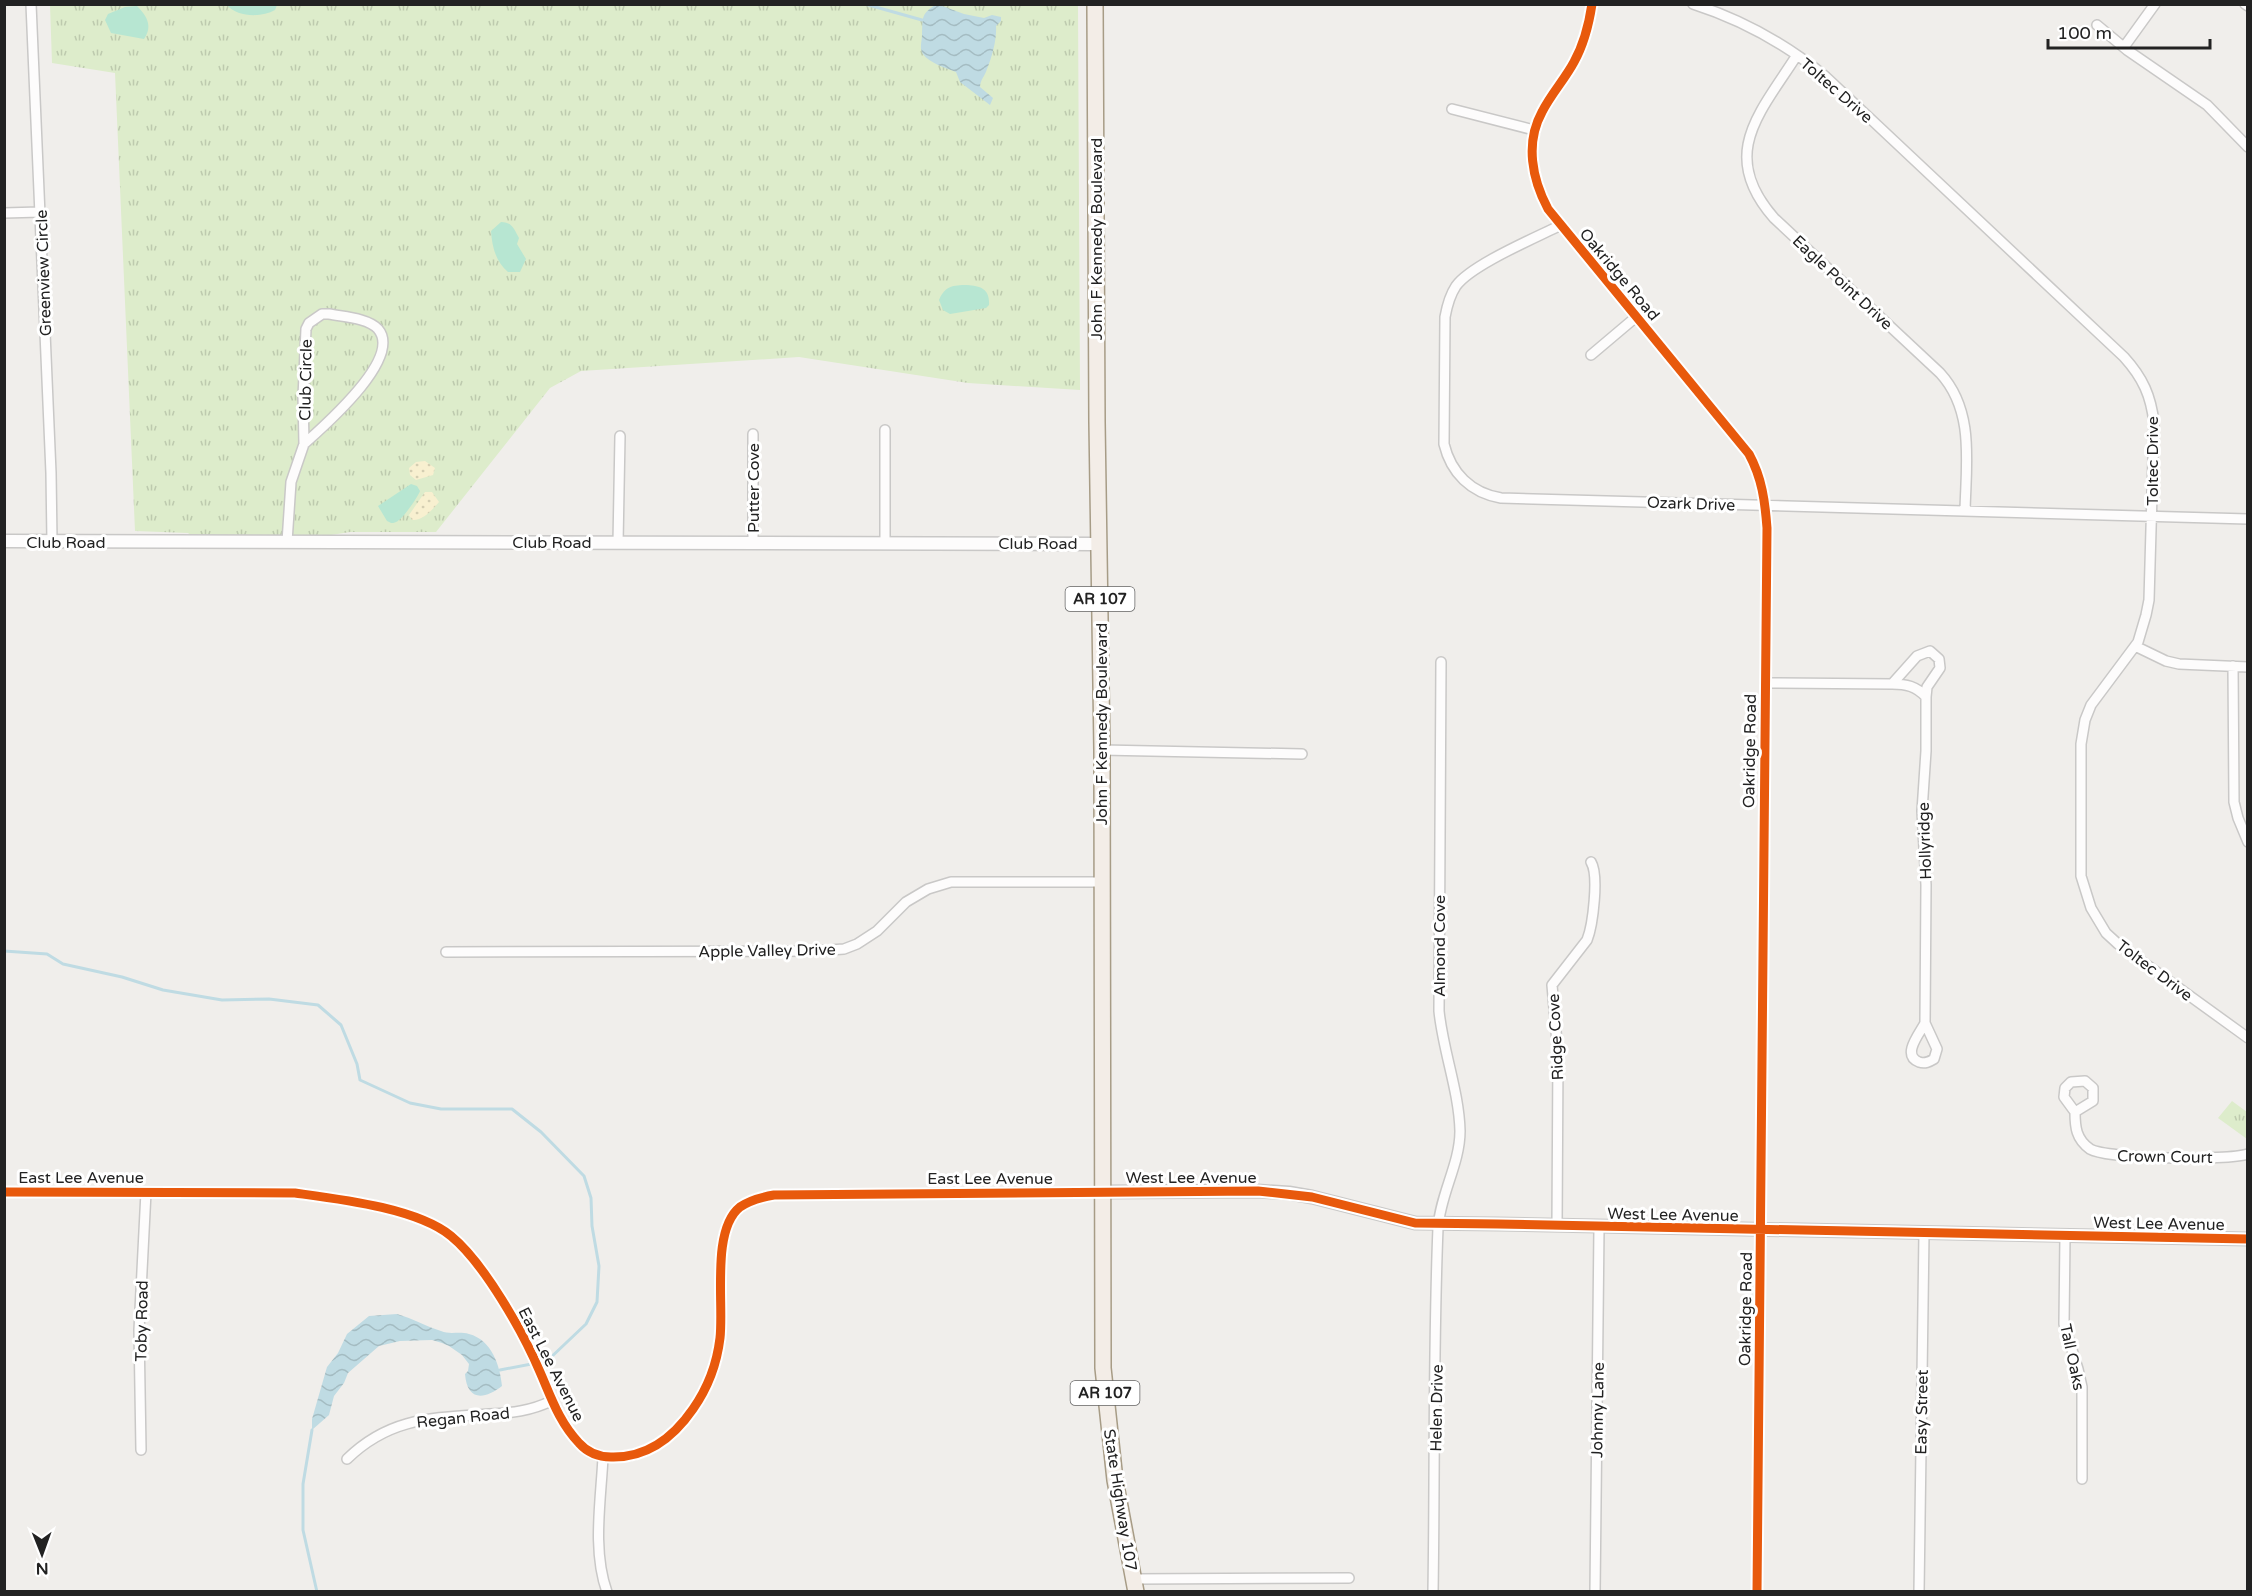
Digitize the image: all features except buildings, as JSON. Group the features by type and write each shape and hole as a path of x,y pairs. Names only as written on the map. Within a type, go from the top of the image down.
{"main road":[{"name":"John F Kennedy Boulevard","path":"1095,4 1102,750 1102,1192"},
{"name":"State Highway 107","path":"1102,1192 1103,1368 1106,1409 1115,1480 1135,1585"}],"street":[{"name":"Greenview Circle","path":"31,4 52,542"},
{"name":"Oakridge Road","path":"1592,4 1586,33 1575,60 1541,112 1534,130 1532,153 1537,185 1548,209 1560,225 1749,454 1761,478 1765,506 1767,528 1757,1592"},
{"name":"Toltec Drive","path":"1694,4 1749,26 1797,55 1834,85 2142,379 2152,404 2154,423 2149,600 2135,646 2096,696 2085,720 2081,744 2081,876 2085,892 2099,924 2118,944 2247,1038"},
{"path":"2124,47 2155,4"},
{"path":"2097,25 2124,47 2207,105 2247,147"},
{"name":"Eagle Point Drive","path":"1797,55 1755,120 1750,133 1747,161 1750,181 1762,203 1774,218 1940,373 1955,392 1963,412 1966,429 1965,511"},
{"path":"1452,109 1534,130"},
{"path":"4,213 40,212"},
{"name":"Ozark Drive","path":"1560,225 1473,270 1458,283 1451,296 1445,317 1444,444 1456,472 1468,485 1489,496 2247,519"},
{"name":"Club Circle","path":"287,542 291,482 304,444 306,329 316,317 329,314 374,325 384,342 379,358 353,397 304,444"},
{"path":"1591,355 1636,317"},
{"path":"885,430 885,543"},
{"name":"Putter Cove","path":"753,434 753,543"},
{"path":"618,543 620,436"},
{"name":"Club Road","path":"4,542 1099,544"},
{"path":"2135,646 2166,661 2179,664 2247,667"},
{"path":"1892,684 1917,656 1930,651 1939,659 1940,668 1929,682 1926,698"},
{"name":"Almond Cove","path":"1438,1225 1460,1134 1458,1110 1439,1011 1441,662"},
{"path":"2233,666 2234,802 2247,842"},
{"path":"1765,683 1907,684 1926,698"},
{"name":"Hollyridge","path":"1925,1023 1926,885 1922,811 1926,751 1926,698"},
{"path":"1102,750 1302,754"},
{"name":"Ridge Cove","path":"1557,1226 1558,1054 1552,985 1587,940 1590,932 1595,888 1595,870 1591,862"},
{"name":"Apple Valley Drive","path":"446,952 844,949 870,937 906,902 940,884 951,882 1102,882"},
{"name":"Crown Court","path":"2075,1112 2075,1128 2084,1143 2091,1149 2110,1155 2238,1157 2247,1154"},
{"name":"West Lee Avenue","path":"1102,1192 1258,1191 1289,1193 1321,1198 1415,1223 1438,1225 2247,1239"},
{"name":"East Lee Avenue","path":"4,1192 295,1193 336,1198 418,1218 451,1235 473,1258 518,1327 551,1401 563,1422 580,1444 603,1457 641,1454 656,1446 675,1431 695,1406 712,1371 718,1350 724,1234 732,1215 750,1201 774,1195 1102,1192"},
{"name":"Toby Road","path":"141,1450 139,1330 146,1192"},
{"name":"Helen Drive","path":"1433,1592 1438,1225"},
{"name":"Johnny Lane","path":"1595,1592 1599,1228"},
{"name":"Easy Street","path":"1919,1592 1924,1233"},
{"name":"Tall Oaks","path":"2065,1236 2064,1324 2082,1387 2082,1479"},
{"name":"Regan Road","path":"347,1459 368,1441 398,1425 432,1418 520,1412 540,1407 551,1401"},
{"path":"603,1457 600,1565 607,1592"},
{"path":"1135,1585 1348,1578"}],"green space":[{"path":"50,5 1078,5 1080,390 968,383 799,357 581,371 550,388 436,532 350,532 287,542 199,542 188,533 135,531 115,73 52,63"},
{"path":"227,5 277,5 275,10 269,13 250,15 237,12"},
{"path":"137,6 148,21 148,30 144,39 111,33 105,20 108,14 125,7"},
{"path":"501,222 510,225 519,238 517,244 526,259 520,272 508,272 500,264 495,254 491,231"},
{"path":"967,285 984,289 988,295 989,305 986,308 950,314 943,310 939,300 944,292 954,286"},
{"path":"411,484 417,486 420,491 416,498 399,520 392,523 387,521 378,506"},
{"path":"2232,1101 2247,1112 2247,1139 2218,1118"}],"sand":[{"path":"425,461 435,468 433,475 416,480 410,475 409,468 416,462"},
{"path":"425,492 432,492 439,502 424,517 412,520 409,515"}],"water":[{"path":"937,4 964,14 984,18 992,15 1001,17 1001,21 996,26 991,59 980,85 993,98 990,105 960,82 956,72 933,63 923,54 921,47 923,20 925,14"},
{"path":"397,1314 444,1332 465,1333 477,1337 489,1348 497,1362 502,1386 489,1394 473,1393 466,1383 465,1374 469,1364 462,1355 449,1346 432,1340 400,1341 379,1346 348,1373 334,1396 329,1415 312,1430 312,1419 327,1367 338,1353 347,1334 369,1316"}],"waterway":[{"path":"865,4 922,20"},
{"path":"4,951 47,954 63,964 122,977 163,990 222,1000 269,999 318,1005 341,1025 357,1064 360,1080 410,1103 441,1109 512,1109 541,1132 584,1176 591,1198 592,1226 599,1266 597,1302 586,1324 547,1361 500,1370"},
{"path":"312,1430 303,1484 303,1530 317,1592"}],"cycle path":[{"path":"1592,4 1586,34 1578,55 1546,105 1537,124 1532,148 1538,186 1548,209 1749,454 1760,481 1766,518 1757,1592"},
{"path":"4,1192 295,1193 377,1206 418,1218 451,1236 476,1263 502,1299 513,1319 566,1427 586,1449 607,1457 636,1454 658,1444 677,1429 698,1401 711,1375 719,1347 721,1268 725,1232 731,1218 740,1207 756,1199 774,1195 1258,1191 1312,1197 1415,1223 2248,1239"}]}
